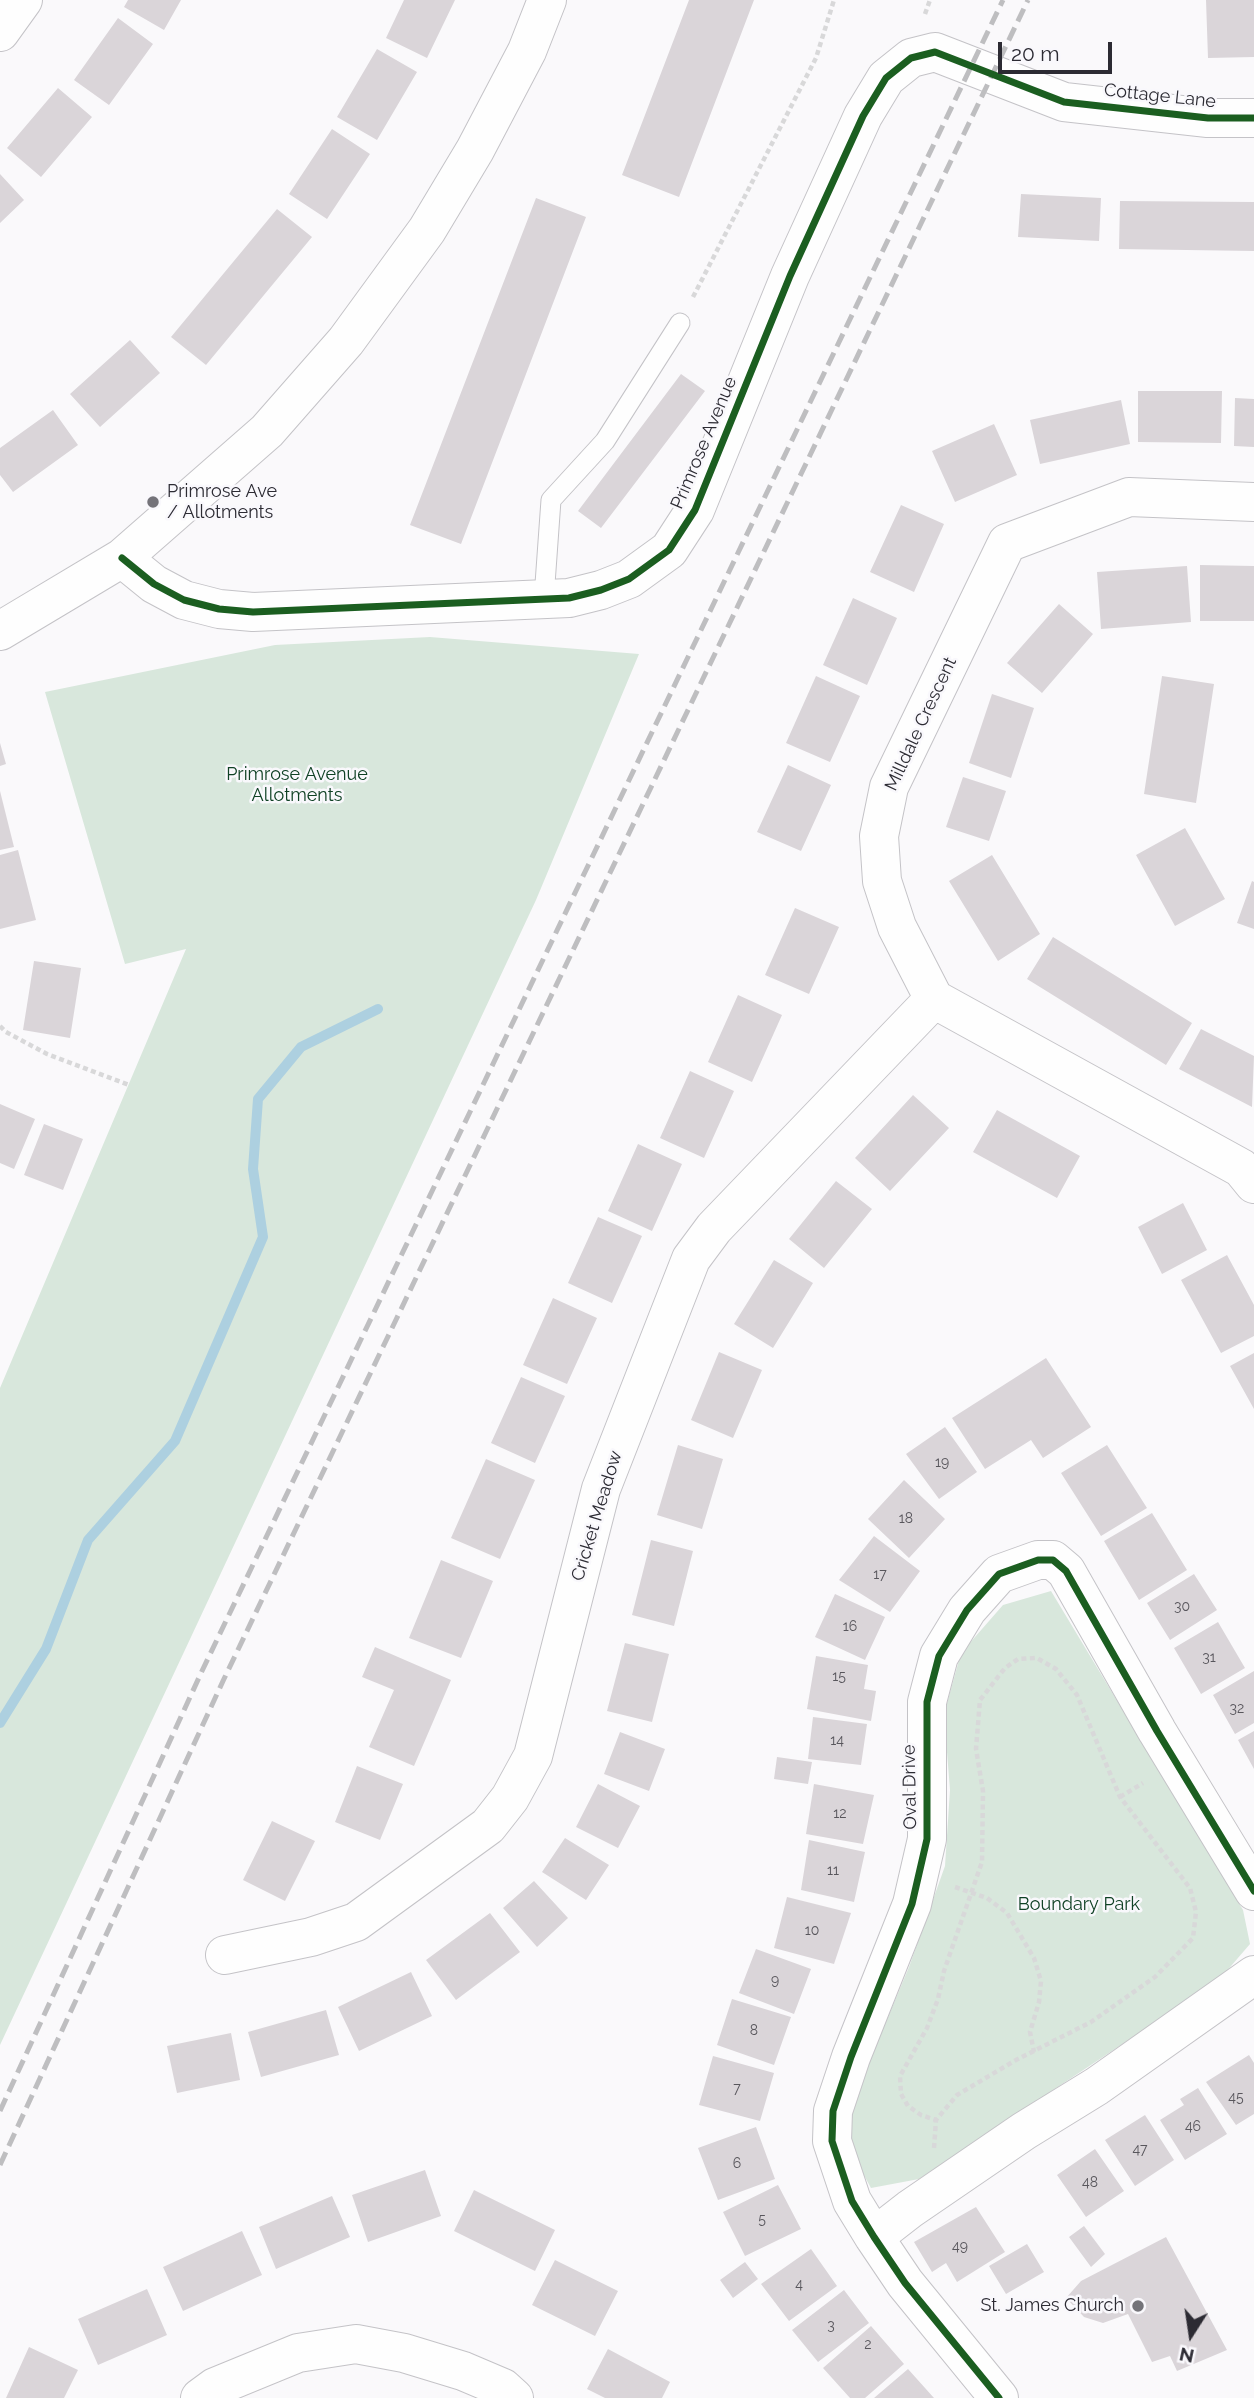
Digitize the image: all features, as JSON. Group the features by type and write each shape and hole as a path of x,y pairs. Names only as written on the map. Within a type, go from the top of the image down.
{"street":[{"path":"0,32 23,0"},
{"path":"0,631 122,558 267,432 346,341 427,230 475,150 527,51 547,0"},
{"name":"Primrose Avenue","path":"122,558 155,584 184,600 219,609 253,612 569,598 629,579 669,550 695,510 790,276 863,116 886,78 911,58 935,52 1001,80 1064,102"},
{"name":"Cottage Lane","path":"1064,102 1208,118 1254,118"},
{"name":"Milldale Crescent","path":"934,999 897,927 882,881 879,836 890,787 1007,544 1129,497 1254,502"},
{"path":"934,999 1241,1168 1254,1184"},
{"name":"Cricket Meadow","path":"225,1955 311,1937 356,1922 488,1826 510,1798 533,1756 601,1489 691,1259 714,1228 934,999"},
{"name":"Oval Drive","path":"999,2398 905,2283 874,2237 852,2201 832,2141 833,2111 851,2057 895,1952 917,1883 927,1839 926,1702 939,1656 967,1610 999,1574 1038,1560 1053,1560 1066,1571 1157,1731 1254,1891"},
{"path":"874,2237 946,2185 1097,2086 1254,1975"},
{"path":"201,2398 215,2387 298,2353 356,2344 404,2353 463,2371 503,2388 514,2398"}],"lane":[{"path":"544,598 551,500 605,441 680,323"}],"path":[{"path":"680,323 816,58 834,0"},
{"path":"0,1026 47,1054 129,1085"},
{"path":"936,2120 921,2115 908,2106 901,2094 900,2076 939,1999 944,1970 982,1862 983,1791 976,1749 980,1700 1011,1663 1018,1658 1037,1658 1056,1669 1077,1695 1120,1797 1190,1888 1196,1912 1193,1938 1155,1976 1091,2022 957,2095 936,2120 933,2150 946,2185"},
{"path":"917,1883 949,1886 971,1892 987,1898 1007,1913 1034,1958 1041,1981 1039,2002 1030,2032 1034,2052"}],"green space":[{"name":"Primrose Avenue Allotments","path":"430,637 639,654 536,900 0,2045 0,1388 186,949 125,964 45,692 275,645"},
{"name":"Boundary Park","path":"1051,1591 1243,1910 1250,1944 1219,1980 919,2179 871,2188 851,2152 849,2110 909,1967 945,1866 950,1790 944,1714 961,1653 1003,1605"}],"building":[{"path":"128,0 181,0 164,30 124,7"},
{"path":"404,0 455,0 427,58 386,38"},
{"path":"689,0 754,0 679,197 622,175"},
{"path":"1206,0 1254,0 1254,57 1208,58"},
{"path":"118,18 153,44 109,105 74,80"},
{"path":"377,49 417,72 377,140 337,117"},
{"path":"58,88 92,117 41,177 7,148"},
{"path":"332,129 370,154 327,219 289,194"},
{"path":"0,174 24,200 0,223"},
{"path":"1021,194 1101,198 1099,241 1018,237"},
{"path":"536,198 586,217 461,544 410,525"},
{"path":"1120,201 1254,202 1254,251 1119,249"},
{"path":"277,209 312,237 206,365 171,337"},
{"path":"130,340 160,373 100,427 70,394"},
{"path":"681,374 705,391 601,528 578,511"},
{"path":"1138,391 1222,391 1221,443 1138,442"},
{"path":"1235,398 1254,399 1254,447 1234,446"},
{"path":"1121,400 1130,444 1040,464 1030,420"},
{"path":"53,410 78,445 13,492 0,475 0,448"},
{"path":"994,424 1017,475 955,502 932,451"},
{"path":"901,505 944,524 914,592 870,572"},
{"path":"1200,565 1254,566 1254,621 1200,621"},
{"path":"1187,566 1191,622 1101,629 1097,572"},
{"path":"853,598 897,618 867,685 823,665"},
{"path":"1059,604 1093,634 1042,693 1007,663"},
{"path":"816,676 860,696 830,762 786,743"},
{"path":"1162,676 1214,684 1196,803 1144,794"},
{"path":"992,694 1034,708 1011,778 969,763"},
{"path":"0,743 6,764 0,766"},
{"path":"788,765 831,785 801,851 757,832"},
{"path":"963,777 1006,791 989,841 946,827"},
{"path":"0,791 14,847 0,850"},
{"path":"1185,828 1225,899 1175,926 1136,855"},
{"path":"18,850 36,920 0,929 0,855"},
{"path":"992,855 1040,934 998,961 949,881"},
{"path":"1252,881 1254,882 1254,929 1237,923"},
{"path":"795,908 839,927 809,994 765,975"},
{"path":"1053,937 1192,1023 1166,1065 1027,979"},
{"path":"34,961 81,968 70,1038 23,1030"},
{"path":"738,995 782,1015 752,1082 708,1062"},
{"path":"1201,1029 1254,1056 1252,1107 1179,1069"},
{"path":"690,1071 734,1091 704,1158 660,1138"},
{"path":"913,1095 949,1128 890,1191 855,1158"},
{"path":"0,1104 35,1119 14,1169 0,1163"},
{"path":"997,1110 1080,1156 1057,1198 973,1152"},
{"path":"44,1124 83,1139 63,1190 24,1175"},
{"path":"638,1144 682,1164 652,1231 608,1211"},
{"path":"836,1181 872,1209 824,1268 789,1239"},
{"path":"1183,1203 1207,1250 1162,1274 1138,1227"},
{"path":"598,1217 642,1236 612,1303 568,1283"},
{"path":"1227,1255 1254,1305 1254,1336 1221,1353 1181,1280"},
{"path":"774,1260 813,1283 773,1348 734,1324"},
{"path":"553,1298 597,1318 567,1384 523,1365"},
{"path":"719,1352 762,1370 733,1438 691,1420"},
{"path":"1254,1353 1254,1409 1230,1366"},
{"path":"1046,1358 1091,1427 1043,1458 1031,1440 985,1469 952,1418"},
{"path":"521,1377 565,1396 535,1463 491,1443"},
{"path":"945,1427 977,1472 939,1499 906,1454"},
{"path":"678,1445 723,1459 702,1529 657,1515"},
{"path":"1107,1445 1147,1508 1101,1536 1061,1473"},
{"path":"486,1459 535,1480 500,1559 451,1538"},
{"path":"904,1480 945,1519 909,1558 868,1519"},
{"path":"1152,1513 1187,1570 1139,1600 1104,1541"},
{"path":"874,1536 920,1571 890,1612 839,1580"},
{"path":"651,1540 693,1551 674,1626 632,1615"},
{"path":"441,1560 493,1581 461,1658 409,1638"},
{"path":"1194,1574 1217,1610 1170,1640 1147,1603"},
{"path":"835,1594 885,1617 865,1660 815,1637"},
{"path":"1218,1622 1245,1668 1201,1694 1174,1648"},
{"path":"625,1643 669,1654 652,1722 607,1711"},
{"path":"375,1647 451,1680 414,1766 369,1747 394,1690 362,1677"},
{"path":"816,1656 868,1665 864,1689 876,1691 871,1721 807,1709"},
{"path":"1254,1671 1254,1723 1235,1734 1213,1695"},
{"path":"813,1717 867,1724 861,1765 808,1759"},
{"path":"1254,1731 1254,1769 1238,1740"},
{"path":"620,1732 665,1749 649,1791 604,1774"},
{"path":"777,1757 812,1762 808,1784 774,1779"},
{"path":"357,1766 403,1784 380,1840 335,1822"},
{"path":"598,1784 640,1806 618,1848 576,1827"},
{"path":"814,1784 874,1795 863,1844 806,1834"},
{"path":"272,1821 315,1841 285,1901 243,1880"},
{"path":"565,1838 609,1865 586,1900 542,1872"},
{"path":"809,1840 865,1852 854,1902 801,1890"},
{"path":"534,1881 568,1918 537,1947 503,1908"},
{"path":"787,1897 851,1913 834,1964 774,1948"},
{"path":"490,1913 520,1952 456,2000 426,1960"},
{"path":"756,1949 811,1969 794,2014 739,1993"},
{"path":"411,1972 432,2016 359,2051 338,2007"},
{"path":"732,1999 791,2017 774,2065 717,2045"},
{"path":"326,2010 339,2055 261,2077 248,2032"},
{"path":"231,2033 240,2080 177,2093 167,2046"},
{"path":"1249,2055 1254,2063 1254,2114 1236,2125 1206,2082"},
{"path":"713,2056 774,2073 760,2121 699,2105"},
{"path":"1198,2088 1227,2134 1185,2160 1160,2120 1184,2105 1180,2099"},
{"path":"1145,2115 1174,2160 1135,2186 1105,2140"},
{"path":"756,2127 775,2179 718,2200 698,2148"},
{"path":"1095,2149 1124,2191 1086,2217 1057,2175"},
{"path":"425,2170 441,2216 368,2242 352,2195"},
{"path":"778,2185 801,2229 745,2256 723,2212"},
{"path":"474,2190 555,2230 535,2271 454,2231"},
{"path":"332,2196 350,2237 276,2269 259,2227"},
{"path":"976,2207 1005,2252 957,2282 946,2263 932,2272 914,2242"},
{"path":"1084,2226 1105,2254 1091,2267 1069,2237"},
{"path":"242,2231 262,2275 183,2311 163,2267"},
{"name":"St. James Church","path":"1166,2237 1227,2350 1177,2371 1170,2356 1152,2362 1128,2314 1103,2323 1084,2317 1066,2298 1081,2281"},
{"path":"1027,2244 1044,2272 1006,2294 989,2266"},
{"path":"811,2249 837,2286 789,2321 761,2284"},
{"path":"555,2260 618,2291 595,2336 532,2305"},
{"path":"745,2262 758,2279 733,2298 720,2280"},
{"path":"147,2289 167,2335 98,2365 78,2319"},
{"path":"844,2290 869,2323 818,2362 792,2330"},
{"path":"871,2326 904,2364 865,2398 850,2398 823,2368"},
{"path":"29,2347 78,2370 64,2398 6,2398"},
{"path":"608,2349 670,2382 662,2398 605,2398 587,2389"},
{"path":"908,2369 934,2398 874,2398"}],"waterway":[{"path":"0,1723 46,1649 88,1540 175,1441 263,1237 253,1169 258,1099 301,1047 378,1009"}],"railway":[{"path":"0,2111 202,1671 1003,0"},
{"path":"0,2165 223,1681 1028,0"}],"cycle path":[{"path":"122,558 154,584 184,600 219,609 253,612 569,598 601,590 629,579 669,550 695,510 790,276 863,116 886,78 911,58 935,52 1064,102 1208,118 1254,118"},
{"path":"999,2398 905,2283 874,2237 852,2201 832,2141 833,2111 851,2057 912,1904 927,1839 927,1702 939,1656 967,1610 999,1574 1038,1560 1053,1560 1066,1571 1157,1731 1254,1891"}],"place":[{"name":"Primrose Ave / Allotments","path":"153,502"},
{"name":"St. James Church","path":"1138,2306"}]}
